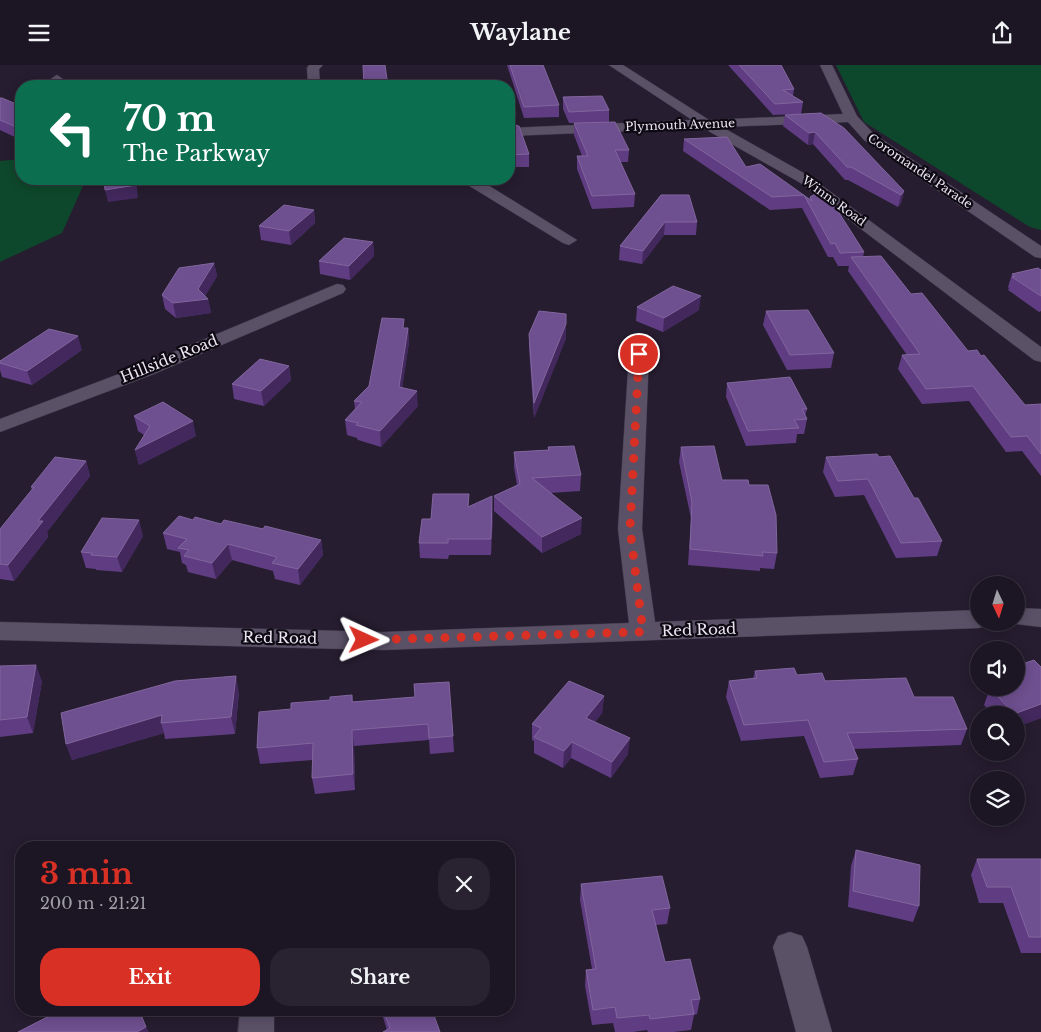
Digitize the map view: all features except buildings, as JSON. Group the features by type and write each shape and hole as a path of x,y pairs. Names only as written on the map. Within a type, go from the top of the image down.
{"street":[{"path":"314,80 313,68 317,65"},
{"name":"Winns Road","path":"615,65 706,124 804,179 1041,356"},
{"name":"Coromandel Parade","path":"826,65 851,118 869,137 1034,241 1041,253"},
{"name":"Plymouth Avenue","path":"515,132 851,118"},
{"path":"478,185 569,240"},
{"name":"Hillside Road","path":"0,426 147,370 337,289"},
{"path":"639,354 630,529 643,632"},
{"path":"1025,617 1041,618"},
{"name":"Red Road","path":"0,631 383,641 970,619"},
{"path":"790,947 814,1032"},
{"path":"256,1032 257,1016"}],"green space":[{"path":"836,65 1041,65 1041,230 1030,227 864,122"},
{"path":"15,160 15,185 83,185 62,233 0,262 0,161"}],"route":[{"path":"364,640 383,641 643,632 630,529 639,354"}]}
